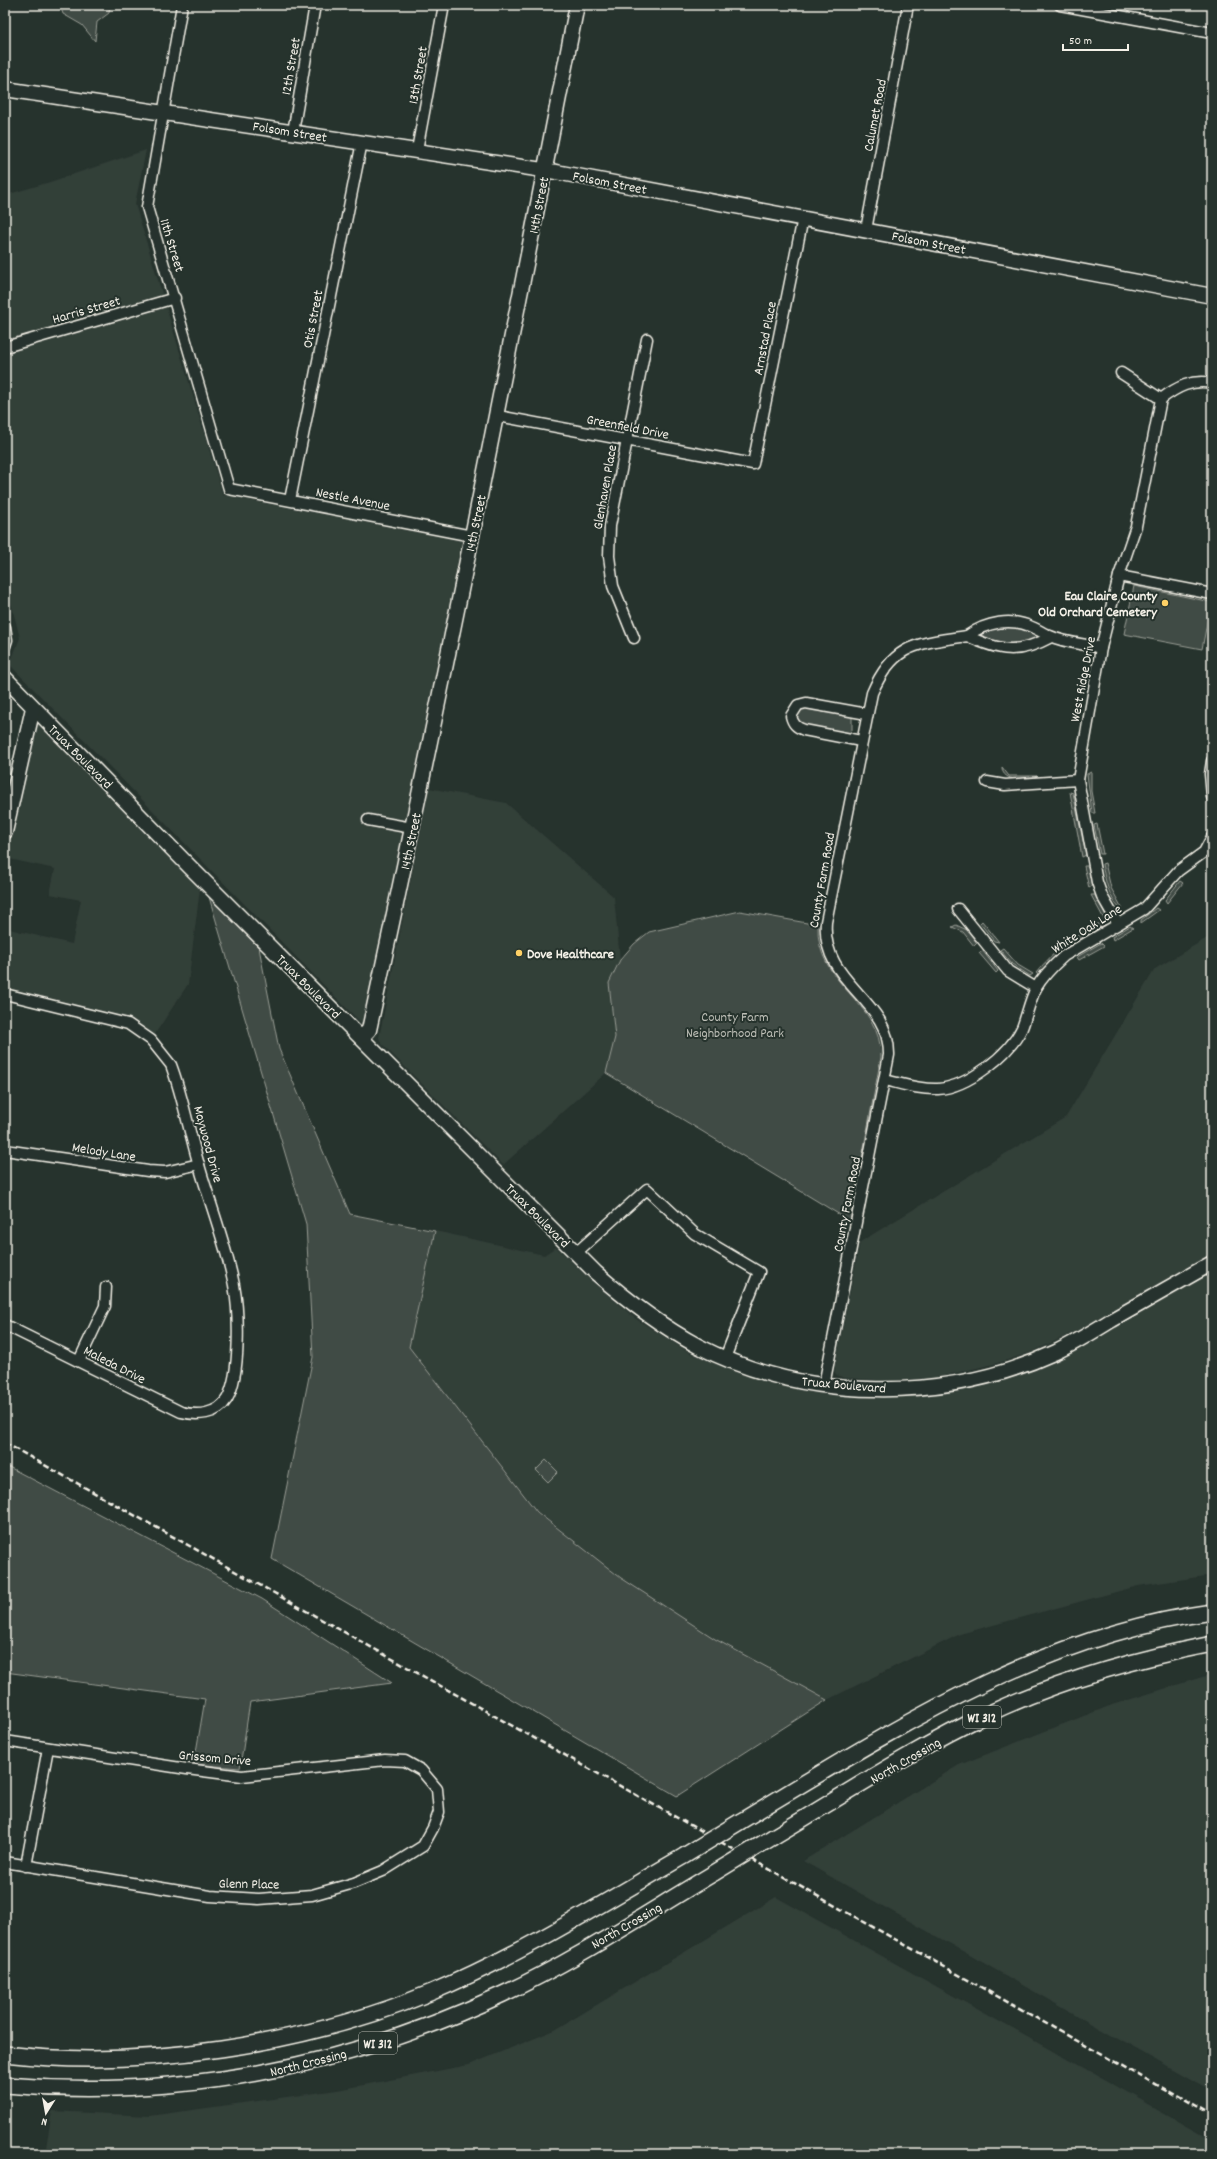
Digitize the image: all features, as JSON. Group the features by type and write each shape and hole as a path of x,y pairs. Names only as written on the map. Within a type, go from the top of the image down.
{"main road":[{"name":"WI 312","path":"5,2054 77,2058 137,2057 196,2052 253,2043 311,2031 369,2015 431,1992 499,1961 553,1932 684,1856 930,1709 990,1680 1037,1660 1090,1641 1149,1625 1212,1612"},
{"name":"North Crossing","path":"5,2085 40,2088 100,2089 159,2087 217,2081 269,2072 336,2056 444,2020 505,1993 557,1966 936,1741 990,1713 1045,1690 1100,1671 1156,1655 1212,1644"}],"street":[{"name":"11th Street","path":"182,5 165,113 147,207 175,298 229,489"},
{"name":"12th Street","path":"293,132 315,5"},
{"name":"13th Street","path":"417,150 444,5"},
{"name":"14th Street","path":"362,1037 369,1030 412,828 498,416 578,5"},
{"name":"Calumet Road","path":"866,230 908,5"},
{"path":"1060,5 1111,10 1212,33"},
{"name":"Folsom Street","path":"5,89 545,170 1212,296"},
{"name":"Otis Street","path":"290,500 362,142"},
{"name":"Arnstad Place","path":"753,464 803,218"},
{"name":"Harris Street","path":"5,347 175,298"},
{"name":"Glenhaven Place","path":"634,638 613,586 609,556 610,526 647,339"},
{"path":"1121,373 1161,399 1177,387 1200,380 1212,383"},
{"name":"West Ridge Drive","path":"1118,924 1102,896 1097,882 1078,780 1101,648 1119,576 1136,526 1161,399"},
{"name":"Greenfield Drive","path":"498,416 753,464"},
{"name":"Nestle Avenue","path":"229,489 472,536"},
{"path":"1119,576 1212,594"},
{"name":"County Farm Road","path":"824,1385 884,1080 889,1044 885,1030 873,1010 836,966 828,949 826,939 826,922 861,741 872,693 879,676 893,659 916,644 967,636 979,629 999,622 1015,622 1033,627 1050,637 1101,648"},
{"path":"5,627 7,640 5,646"},
{"name":"County Farm Road","path":"967,636 1002,649 1018,650 1036,645 1050,637"},
{"name":"Truax Boulevard","path":"5,678 189,866 602,1278 640,1310 673,1332 725,1358 771,1374 824,1385 904,1389 939,1386 998,1373 1056,1352 1212,1263"},
{"path":"861,741 798,728 793,723 791,716 798,705 806,703 867,714"},
{"path":"5,832 33,708"},
{"path":"1212,761 1210,774 1212,797"},
{"path":"987,782 1005,785 1078,780"},
{"path":"368,820 412,828"},
{"name":"White Oak Lane","path":"884,1080 926,1089 948,1088 984,1069 1006,1051 1015,1039 1021,1029 1036,988 1053,966 1064,956 1144,909 1178,871 1204,852 1212,837"},
{"path":"958,908 1008,972 1036,988"},
{"name":"Maywood Drive","path":"5,994 117,1020 139,1030 151,1040 173,1070 199,1164 229,1263 236,1307 237,1341 234,1375 227,1398 215,1410"},
{"name":"Melody Lane","path":"5,1150 148,1171 166,1172 199,1164"},
{"path":"576,1253 647,1189 695,1234 759,1272 725,1358"},
{"path":"79,1361 105,1306 106,1287"},
{"name":"Maleda Drive","path":"5,1325 181,1412 199,1415 215,1410"},
{"name":"Grissom Drive","path":"5,1741 242,1776 385,1760 405,1761 421,1770 437,1789"},
{"path":"26,1866 48,1748"},
{"name":"Glenn Place","path":"5,1862 210,1896 258,1899 312,1895 354,1883 383,1871 423,1846 433,1828 439,1812 437,1789"}],"shaded area":[{"path":"146,150 135,204 223,495 463,541 364,1026 8,663 13,656 20,638 5,580 5,192 6,195 50,182"},
{"path":"37,719 200,888 188,984 151,1040 139,1030 5,994 5,928 72,944 81,900 50,894 55,869 5,858"},
{"path":"429,788 506,803 614,897 620,960 609,983 615,1037 606,1073 503,1165 382,1044 379,1038"},
{"path":"1212,935 1212,1253 1085,1327 1032,1352 998,1363 939,1377 910,1380 874,1380 844,1378 837,1375 835,1373 835,1365 860,1242 1066,1117 1155,969"},
{"path":"435,1231 544,1255 556,1247 596,1285 636,1319 692,1354 782,1386 830,1395 880,1398 922,1396 972,1388 1014,1376 1062,1357 1212,1272 1212,1575 1138,1586 960,1634 827,1700 715,1639 621,1578 537,1511 409,1347"},
{"path":"1212,1674 1212,2092 803,1861 959,1765 1112,1705"},
{"path":"776,1897 1212,2140 1212,2154 45,2154 52,2111 149,2116 337,2090 469,2065 555,2030"}],"green space":[{"path":"60,5 110,5 109,13 97,22 95,41 82,25 63,14"},
{"path":"1134,586 1211,602 1202,649 1124,634"},
{"path":"997,627 1022,627 1041,637 1033,641 1010,645 1002,644 978,636 978,634"},
{"path":"803,707 852,715 852,730 848,734 803,725 798,721 797,716"},
{"path":"1002,767 1009,776 1037,776 1027,779 1010,778 1003,772"},
{"path":"1091,772 1091,791 1095,813 1092,813 1087,774"},
{"path":"1070,792 1073,793 1086,855 1082,857"},
{"path":"1097,824 1103,854 1100,854 1094,825"},
{"path":"1105,863 1111,888 1122,908 1120,909 1108,888 1102,864"},
{"path":"1084,866 1088,866 1092,886 1089,888"},
{"path":"1180,881 1183,883 1167,903 1165,900"},
{"path":"1091,895 1095,895 1106,915 1104,919"},
{"path":"209,897 259,948 279,1049 350,1214 435,1231 409,1347 537,1512 621,1578 715,1639 827,1700 677,1796 272,1559 313,1357 306,1224"},
{"path":"1156,908 1159,910 1141,923 1141,920"},
{"name":"County Farm Neighborhood Park","path":"740,911 818,925 820,946 827,963 837,978 861,1006 871,1021 878,1038 881,1057 850,1221 606,1073 615,1037 609,983 620,960 634,944 649,932"},
{"path":"982,921 999,942 994,941 980,923"},
{"path":"1103,921 1105,924 1064,949 1039,975 1036,973 1043,964 1066,944"},
{"path":"956,925 967,930 977,943 974,946 963,932 952,927"},
{"path":"1130,926 1133,928 1113,940 1112,937"},
{"path":"1101,943 1104,946 1079,960 1077,957"},
{"path":"1003,948 1018,965 1033,974 1030,976 1012,964 1000,950"},
{"path":"983,951 998,971 996,973 979,953"},
{"path":"546,1460 558,1472 548,1482 536,1470"},
{"path":"5,1465 262,1599 392,1683 250,1702 240,1768 194,1764 205,1699 5,1672"}],"railway":[{"path":"5,1443 1212,2116"}],"place":[{"name":"Eau Claire County Old Orchard Cemetery","path":"1165,603"},
{"name":"Dove Healthcare","path":"519,953"}]}
